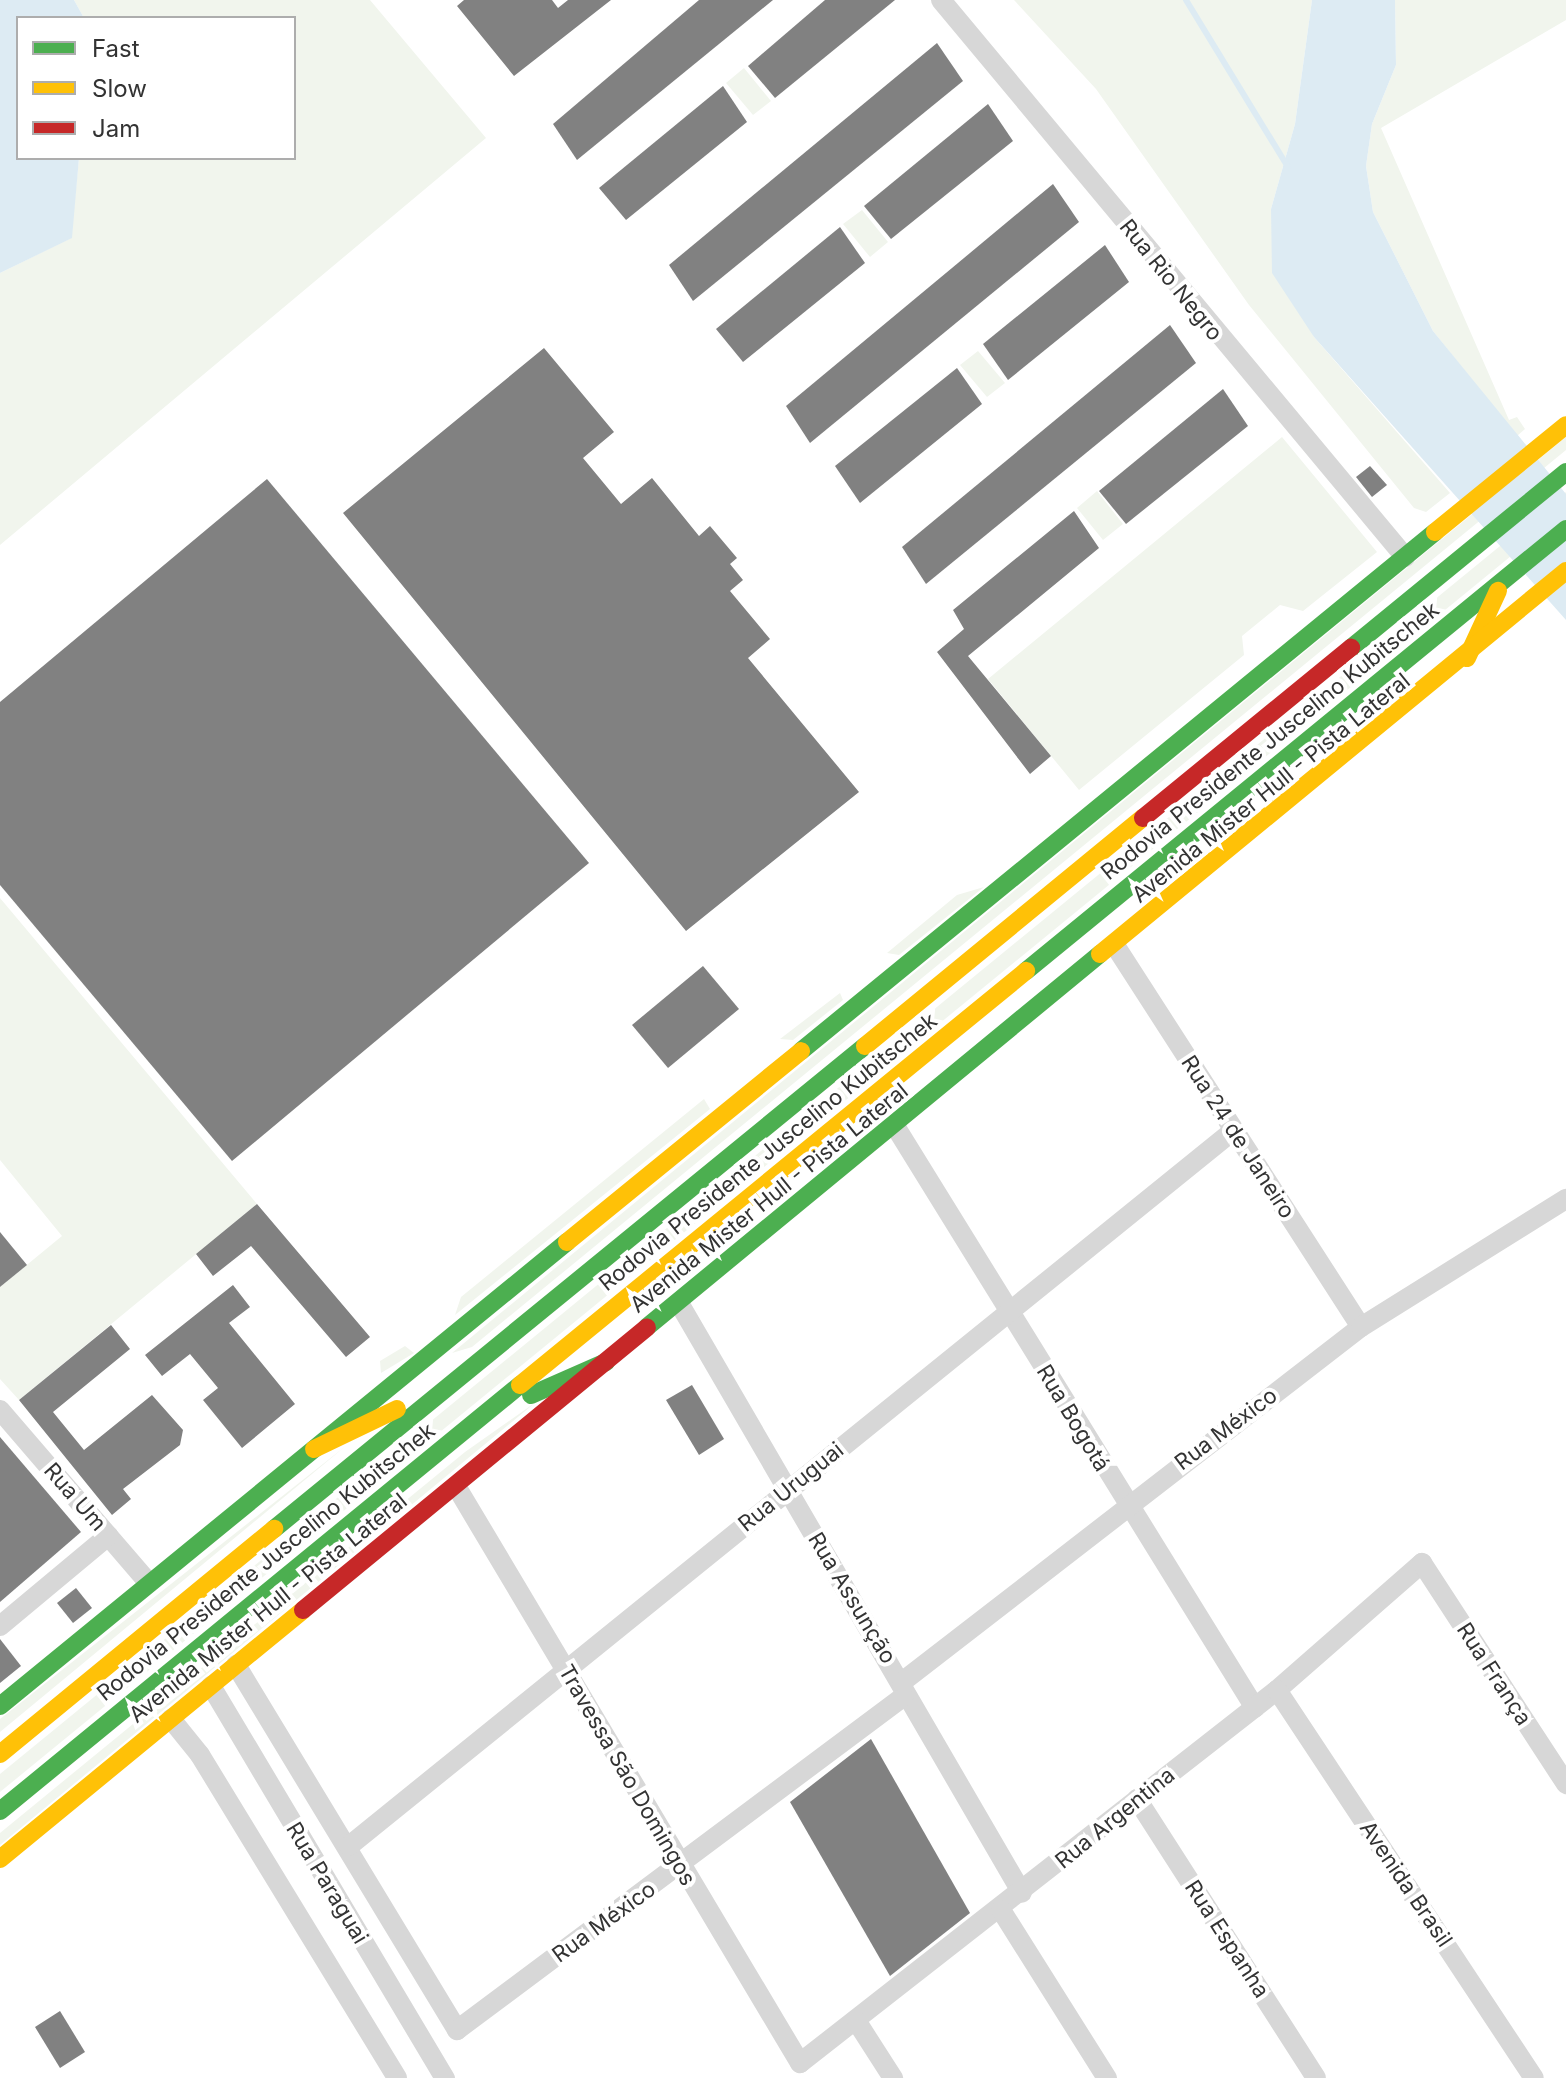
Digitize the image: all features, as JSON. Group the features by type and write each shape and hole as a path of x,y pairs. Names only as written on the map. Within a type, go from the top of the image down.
{"main road":[{"path":"0,1706 1566,425"},
{"name":"Rodovia Presidente Juscelino Kubitschek","path":"0,1754 1566,472"},
{"name":"Rodovia Presidente Juscelino Kubitschek","path":"0,1811 1566,529"},
{"name":"Avenida Mister Hull - Pista Lateral","path":"0,1859 1116,947 1467,658 1566,571"},
{"path":"1467,658 1502,582"},
{"path":"472,1425 606,1362"},
{"path":"314,1449 457,1379"}],"street":[{"name":"Rua Rio Negro","path":"941,0 1405,557"},
{"name":"Rua 24 de Janeiro","path":"1116,947 1361,1327"},
{"name":"Rua Bogotá","path":"895,1126 1125,1506 1255,1708"},
{"name":"Rua Uruguai","path":"349,1846 1234,1130"},
{"name":"Rua México","path":"349,1846 457,2030 680,1866 903,1689 1125,1506 1361,1327 1566,1199"},
{"name":"Rua Assunção","path":"679,1303 1022,1893"},
{"name":"Rua Um","path":"0,1410 149,1583"},
{"name":"Travessa São Domingos","path":"456,1486 800,2063"},
{"path":"0,1626 108,1536"},
{"name":"Rua Argentina","path":"800,2063 1001,1910 1255,1708 1422,1563"},
{"name":"Rua França","path":"1422,1563 1566,1784"},
{"path":"236,1665 349,1846"},
{"name":"Rua Paraguai","path":"211,1686 445,2078"},
{"name":"Avenida Brasil","path":"1277,1690 1534,2078"},
{"name":"Rua Paraguai","path":"171,1719 200,1755 397,2078"},
{"name":"Rua Espanha","path":"1137,1799 1316,2078"},
{"path":"1001,1910 1107,2078"},
{"path":"857,2022 893,2078"}],"shaded area":[{"path":"0,0 74,0 83,16 16,16 16,160 79,160 72,238 0,273"},
{"path":"74,0 370,0 486,138 0,545 0,273 71,238 79,160 296,160 296,16 83,16"},
{"path":"1014,0 1312,0 1295,124 1271,209 1314,337 1450,493 1426,512 1414,508 1249,305 1096,89"},
{"path":"1312,0 1395,0 1396,65 1372,124 1366,166 1373,212 1433,331 1566,494 1566,620 1314,337 1272,273 1271,209 1295,124"},
{"path":"1395,0 1566,0 1566,20 1381,128 1509,420 1517,417 1525,429 1517,436 1433,331 1373,212 1366,166 1372,124 1396,65"},
{"path":"744,68 771,101 753,115 726,83"},
{"path":"862,210 888,242 870,257 843,224"},
{"path":"978,351 1005,383 987,397 960,365"},
{"path":"1282,437 1377,552 1303,611 1280,605 1242,636 1244,655 1079,790 988,679"},
{"path":"1566,437 1566,450 472,1347 452,1353"},
{"path":"1097,491 1123,524 1103,540 1077,508"},
{"path":"1566,492 1566,511 0,1792 0,1774"},
{"path":"984,887 899,955 887,953 957,895"},
{"path":"0,898 257,1204 19,1400 0,1379 0,1287 62,1236 0,1160"},
{"path":"840,993 843,1000 793,1040 780,1039"},
{"path":"704,1099 710,1109 455,1315 461,1297"},
{"path":"405,1346 414,1353 381,1373 380,1361"},
{"path":"536,1402 0,1845 0,1833 465,1452"},
{"path":"347,1445 0,1732 0,1719"}],"building":[{"path":"464,0 552,0 558,8 568,0 611,0 514,76 457,6"},
{"path":"699,0 773,0 577,160 553,124"},
{"path":"825,0 895,0 775,98 748,66"},
{"path":"937,43 963,81 693,301 669,265"},
{"path":"723,86 747,122 626,220 599,188"},
{"path":"988,104 1013,141 891,239 864,206"},
{"path":"1053,184 1079,222 810,443 786,406"},
{"path":"840,227 865,263 743,362 716,329"},
{"path":"1105,245 1129,282 1008,380 983,344"},
{"path":"1170,325 1196,363 926,584 902,547"},
{"path":"544,348 614,432 583,458 621,504 652,478 699,536 710,526 737,558 730,564 743,580 730,591 770,639 748,658 859,792 686,931 343,513"},
{"path":"957,368 982,404 860,503 835,466"},
{"path":"1223,389 1248,426 1126,524 1099,491"},
{"path":"1370,466 1387,485 1372,497 1356,477"},
{"path":"267,479 589,863 232,1161 0,885 0,702"},
{"path":"1074,511 1099,548 968,656 1051,756 1030,774 937,652 964,629 953,610"},
{"path":"703,966 739,1009 668,1068 632,1025"},
{"path":"257,1204 370,1337 346,1357 251,1246 213,1276 196,1254"},
{"path":"0,1232 27,1265 0,1287"},
{"path":"233,1285 250,1307 229,1323 295,1404 242,1448 203,1400 218,1388 190,1354 162,1376 145,1355"},
{"path":"111,1325 130,1349 53,1412 84,1450 152,1395 183,1430 180,1445 123,1489 131,1499 112,1515 19,1400"},
{"path":"692,1385 724,1439 699,1455 666,1400"},
{"path":"0,1437 81,1532 0,1602"},
{"path":"76,1588 92,1608 73,1623 57,1603"},
{"path":"0,1639 21,1666 0,1683"},
{"path":"871,1739 970,1913 890,1976 790,1802"},
{"path":"60,2011 85,2052 60,2068 35,2027"}],"waterway":[{"path":"1186,0 1288,167"}],"traffic: fast":[{"path":"1351,648 1566,472"},
{"path":"1026,971 1566,529"},
{"path":"801,1051 1435,532"},
{"path":"647,1327 1100,954"},
{"path":"274,1529 865,1046"},
{"path":"0,1706 567,1242"},
{"path":"531,1395 606,1362"},
{"path":"0,1811 520,1385"}],"traffic: slow":[{"path":"1435,532 1566,425"},
{"path":"1100,954 1566,571"},
{"path":"1467,658 1498,591"},
{"path":"865,1046 1143,818"},
{"path":"520,1385 1026,971"},
{"path":"567,1242 801,1051"},
{"path":"314,1449 397,1409"},
{"path":"0,1754 274,1529"},
{"path":"0,1859 303,1610"}],"traffic: jam":[{"path":"1143,818 1351,648"},
{"path":"303,1610 647,1327"}]}
